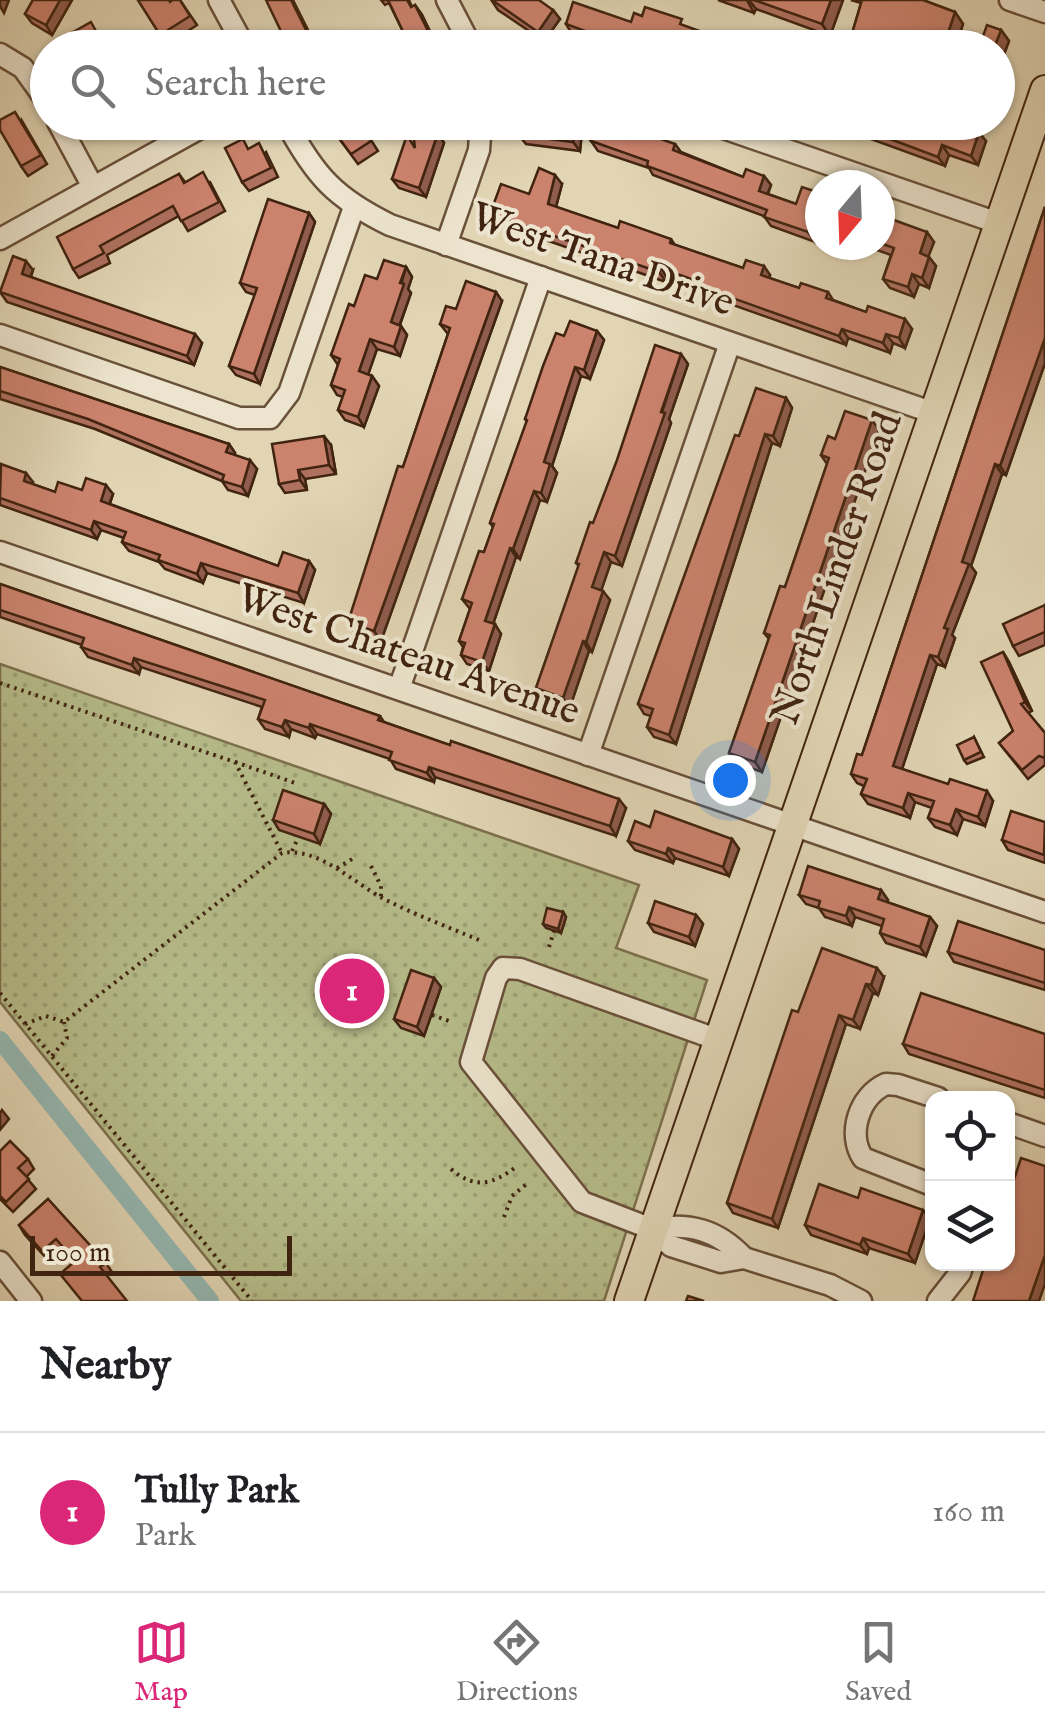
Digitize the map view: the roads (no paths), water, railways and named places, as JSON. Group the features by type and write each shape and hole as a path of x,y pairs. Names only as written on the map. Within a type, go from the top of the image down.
{"main road":[{"name":"North Linder Road","path":"629,1301 1045,90"}],"street":[{"path":"219,0 235,30"},
{"path":"447,0 463,30"},
{"path":"1010,0 1045,12"},
{"path":"0,54 23,68 30,78"},
{"path":"68,140 93,187"},
{"path":"0,239 178,140"},
{"name":"West Tana Drive","path":"297,140 321,179 354,207 390,225 934,413"},
{"path":"446,244 480,140"},
{"path":"758,140 998,223"},
{"path":"0,335 239,418 270,418 290,393 354,207"},
{"path":"399,690 541,277"},
{"path":"588,755 730,342"},
{"name":"West Chateau Avenue","path":"0,552 1045,912"},
{"path":"716,1039 520,969 503,968 496,978 472,1050 473,1066 578,1200 652,1229 672,1246 720,1262 744,1258 830,1285 861,1301"},
{"path":"925,1093 898,1084 877,1088 866,1100 855,1130 864,1158 925,1182"},
{"path":"1015,1126 1045,1136"},
{"path":"0,1262 31,1301"},
{"path":"938,1301 960,1271"}],"waterway":[{"path":"0,1040 210,1301"}],"place":[{"name":"Tully Park","path":"352,991"}]}
